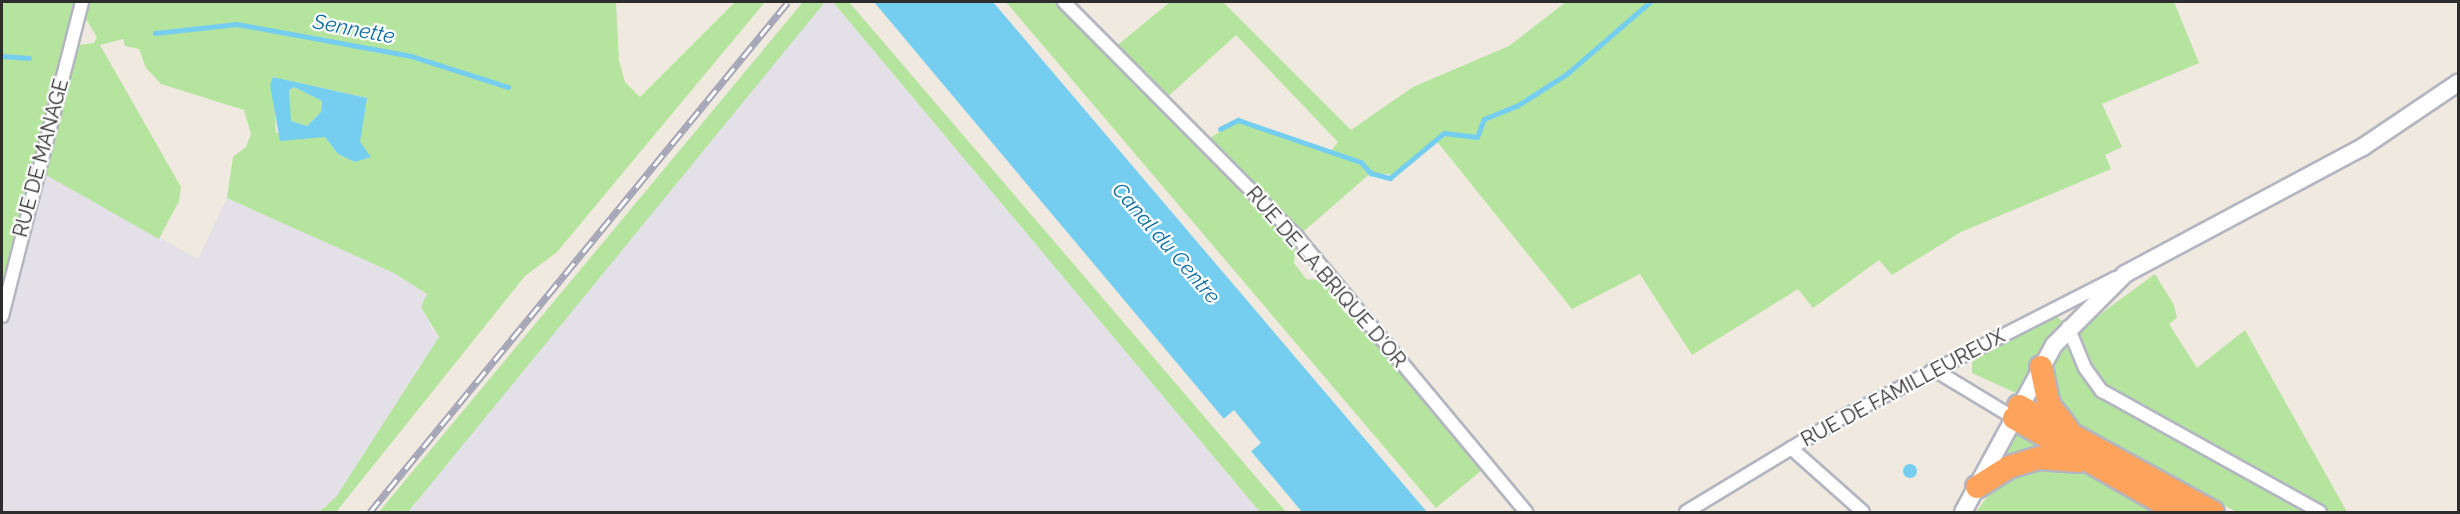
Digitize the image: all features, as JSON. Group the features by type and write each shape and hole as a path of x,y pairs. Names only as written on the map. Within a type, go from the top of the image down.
{"highway":[{"path":"2041,367 2049,405 2077,438"},
{"path":"2016,412 2077,438 2213,513"},
{"path":"2016,412 2090,462 2178,513"},
{"path":"1977,487 2009,467 2039,458 2090,462"}],"street":[{"name":"RUE DE MANAGE","path":"2,316 82,2"},
{"name":"RUE DE LA BRIQUE D'OR","path":"1064,2 1297,237 1526,513"},
{"name":"RUE DE FAMILLEUREUX","path":"1686,513 1791,448 1933,369 2125,274 2363,147 2458,83"},
{"name":"RUE DE FAMILLEUREUX","path":"1963,513 2041,367 2068,327 2125,274"},
{"path":"2068,327 2090,379 2102,391 2320,513"},
{"path":"1933,369 2016,412"},
{"path":"1791,448 1863,513"}],"shaded area":[{"path":"803,2 833,2 1260,512 379,512"},
{"path":"39,170 198,259 227,198 394,273 427,294 431,328 439,337 336,497 319,512 2,512 2,316"}],"green space":[{"path":"2,2 616,2 619,61 625,82 640,97 735,2 765,2 557,252 525,276 336,512 319,512 336,497 439,337 421,307 427,294 394,273 227,198 233,157 246,147 251,134 244,110 161,84 146,68 139,49 125,46 123,39 100,45 181,187 179,201 159,239 39,171 2,316","holes":["81,11 97,37 94,43 71,46","273,77 367,98 355,162 338,154 325,137 276,133"]},
{"path":"803,2 825,2 408,512 379,512"},
{"path":"833,2 849,2 1286,512 1260,512"},
{"path":"1006,2 1064,2 1114,48 1170,2 1223,2 1351,130 1413,87 1509,46 1566,2 2174,2 2199,63 2102,104 2122,147 2105,155 2111,169 1961,232 1892,275 1879,260 1813,308 1798,289 1692,355 1640,274 1572,309 1435,139 1396,175 1371,173 1297,237 1294,263 1306,279 1334,281 1487,466 1436,508","holes":["1236,35 1338,142 1331,151 1238,120 1204,142 1164,100"]},
{"path":"294,87 322,101 321,112 307,126 290,121 289,90"},
{"path":"2155,274 2174,305 2177,318 2169,324 2197,368 2245,330 2347,512 2237,512 2086,432 2065,413 2050,380 2062,346 2078,353 2068,327 2088,323"},
{"path":"2054,314 2063,322 2016,393 1972,373 1972,356"},
{"path":"2017,432 2049,447 2002,462"},
{"path":"2047,468 2082,472 2153,512 1976,512 2002,477"}],"water":[{"name":"Canal du Centre","path":"874,2 993,2 1427,512 1302,512"},
{"path":"273,77 367,98 360,142 371,157 355,162 338,154 325,137 280,141 270,85","holes":["294,87 322,101 321,112 307,126 291,121 289,90"]},
{"path":"1907,464 1913,464 1917,471 1913,478 1907,478 1903,474 1903,468"}],"pier":[{"path":"1234,410 1261,443 1248,454 1221,421"}],"waterway":[{"path":"1220,129 1238,120 1361,162 1371,173 1390,178 1444,133 1477,137 1484,119 1517,106 1568,73 1650,2"},
{"name":"Sennette","path":"155,33 237,24 411,56 508,87"},
{"name":"Sennette","path":"2,56 29,58"}],"railway":[{"path":"370,512 788,2"}]}
